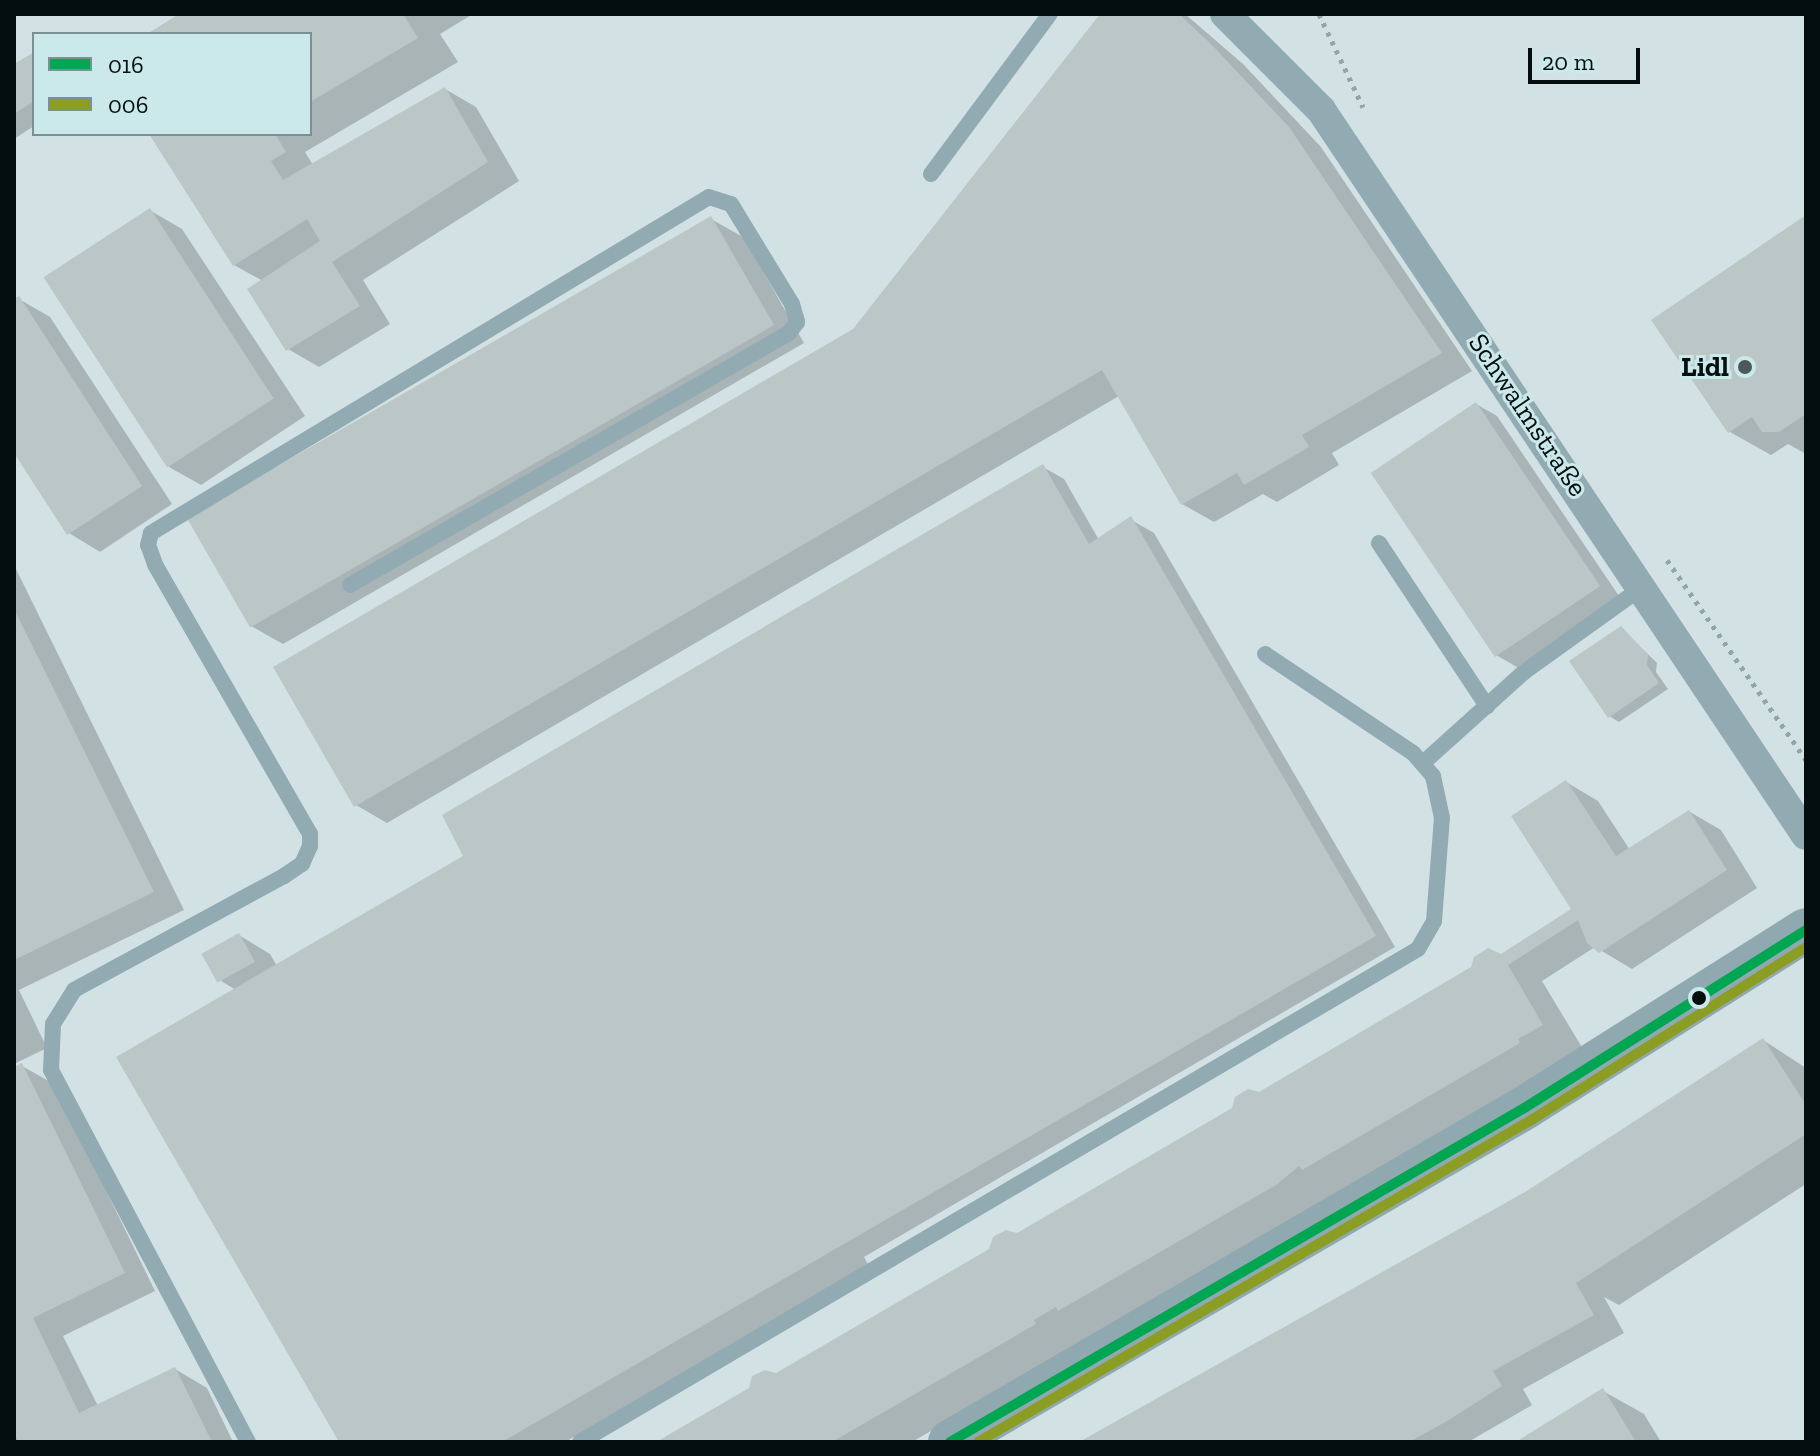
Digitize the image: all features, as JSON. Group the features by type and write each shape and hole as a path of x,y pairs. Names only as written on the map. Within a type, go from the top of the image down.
{"main road":[{"path":"950,1442 1526,1107 1806,930"}],"street":[{"name":"Schwalmstraße","path":"1225,14 1321,110 1644,586 1806,835"}],"lane":[{"path":"931,174 1050,14"},
{"path":"248,1442 50,1059 53,1024 74,990 284,876 302,864 310,846 310,834 155,564 148,545 151,533 709,197 731,204 792,304 797,322 789,333 350,585"},
{"path":"1379,543 1487,706"},
{"path":"1423,763 1524,672 1644,586"},
{"path":"580,1442 1036,1170 1403,962 1418,949 1434,921 1442,818 1433,776 1423,763 1265,654"}],"building":[{"path":"179,14 403,14 418,38 312,101 312,32 150,32"},
{"path":"1100,14 1179,14 1211,44 1289,127 1442,353 1302,435 1309,447 1244,485 1237,473 1181,505 1102,370 354,807 273,667 853,329"},
{"path":"32,53 32,102 14,114 14,64"},
{"path":"445,87 488,162 332,262 360,306 286,351 247,289 320,241 307,219 233,266 150,136 276,136 286,152 271,161 283,180"},
{"path":"150,208 274,398 167,468 43,277"},
{"name":"Lidl","path":"1806,215 1806,414 1779,432 1762,432 1752,417 1728,433 1651,320"},
{"path":"711,216 774,325 250,628 187,519"},
{"path":"19,296 142,486 67,535 14,453 14,299"},
{"path":"1476,402 1600,586 1495,657 1371,473"},
{"path":"1043,464 1089,544 1131,516 1376,936 502,1442 339,1442 116,1057 463,856 442,815"},
{"path":"14,609 154,892 14,960"},
{"path":"1621,626 1648,655 1647,665 1659,683 1608,718 1569,661"},
{"path":"1566,780 1616,856 1689,810 1727,870 1599,953 1587,943 1578,920 1508,965 1543,1025 1518,1039 1520,1043 1302,1170 1299,1166 1276,1185 1058,1311 1056,1307 1034,1320 1036,1324 832,1442 656,1442 749,1388 752,1376 765,1370 776,1373 989,1249 993,1237 1006,1230 1017,1233 1232,1108 1235,1097 1248,1089 1259,1092 1471,967 1474,957 1488,948 1501,954 1571,909 1511,816"},
{"path":"239,933 255,962 217,983 201,954"},
{"path":"1763,1038 1806,1105 1806,1134 1576,1283 1594,1315 1493,1371 1502,1386 1449,1420 1409,1442 1079,1442 1525,1192"},
{"path":"22,1063 125,1273 33,1318 79,1413 175,1367 212,1442 18,1442 14,1433 14,1067"},
{"path":"1603,1388 1636,1442 1516,1442 1530,1433"}],"transit line":[{"name":"016","path":"950,1442 1526,1107 1806,930"},
{"name":"006","path":"978,1442 1533,1119 1806,947"}],"place":[{"name":"Lidl","path":"1745,367"}]}
